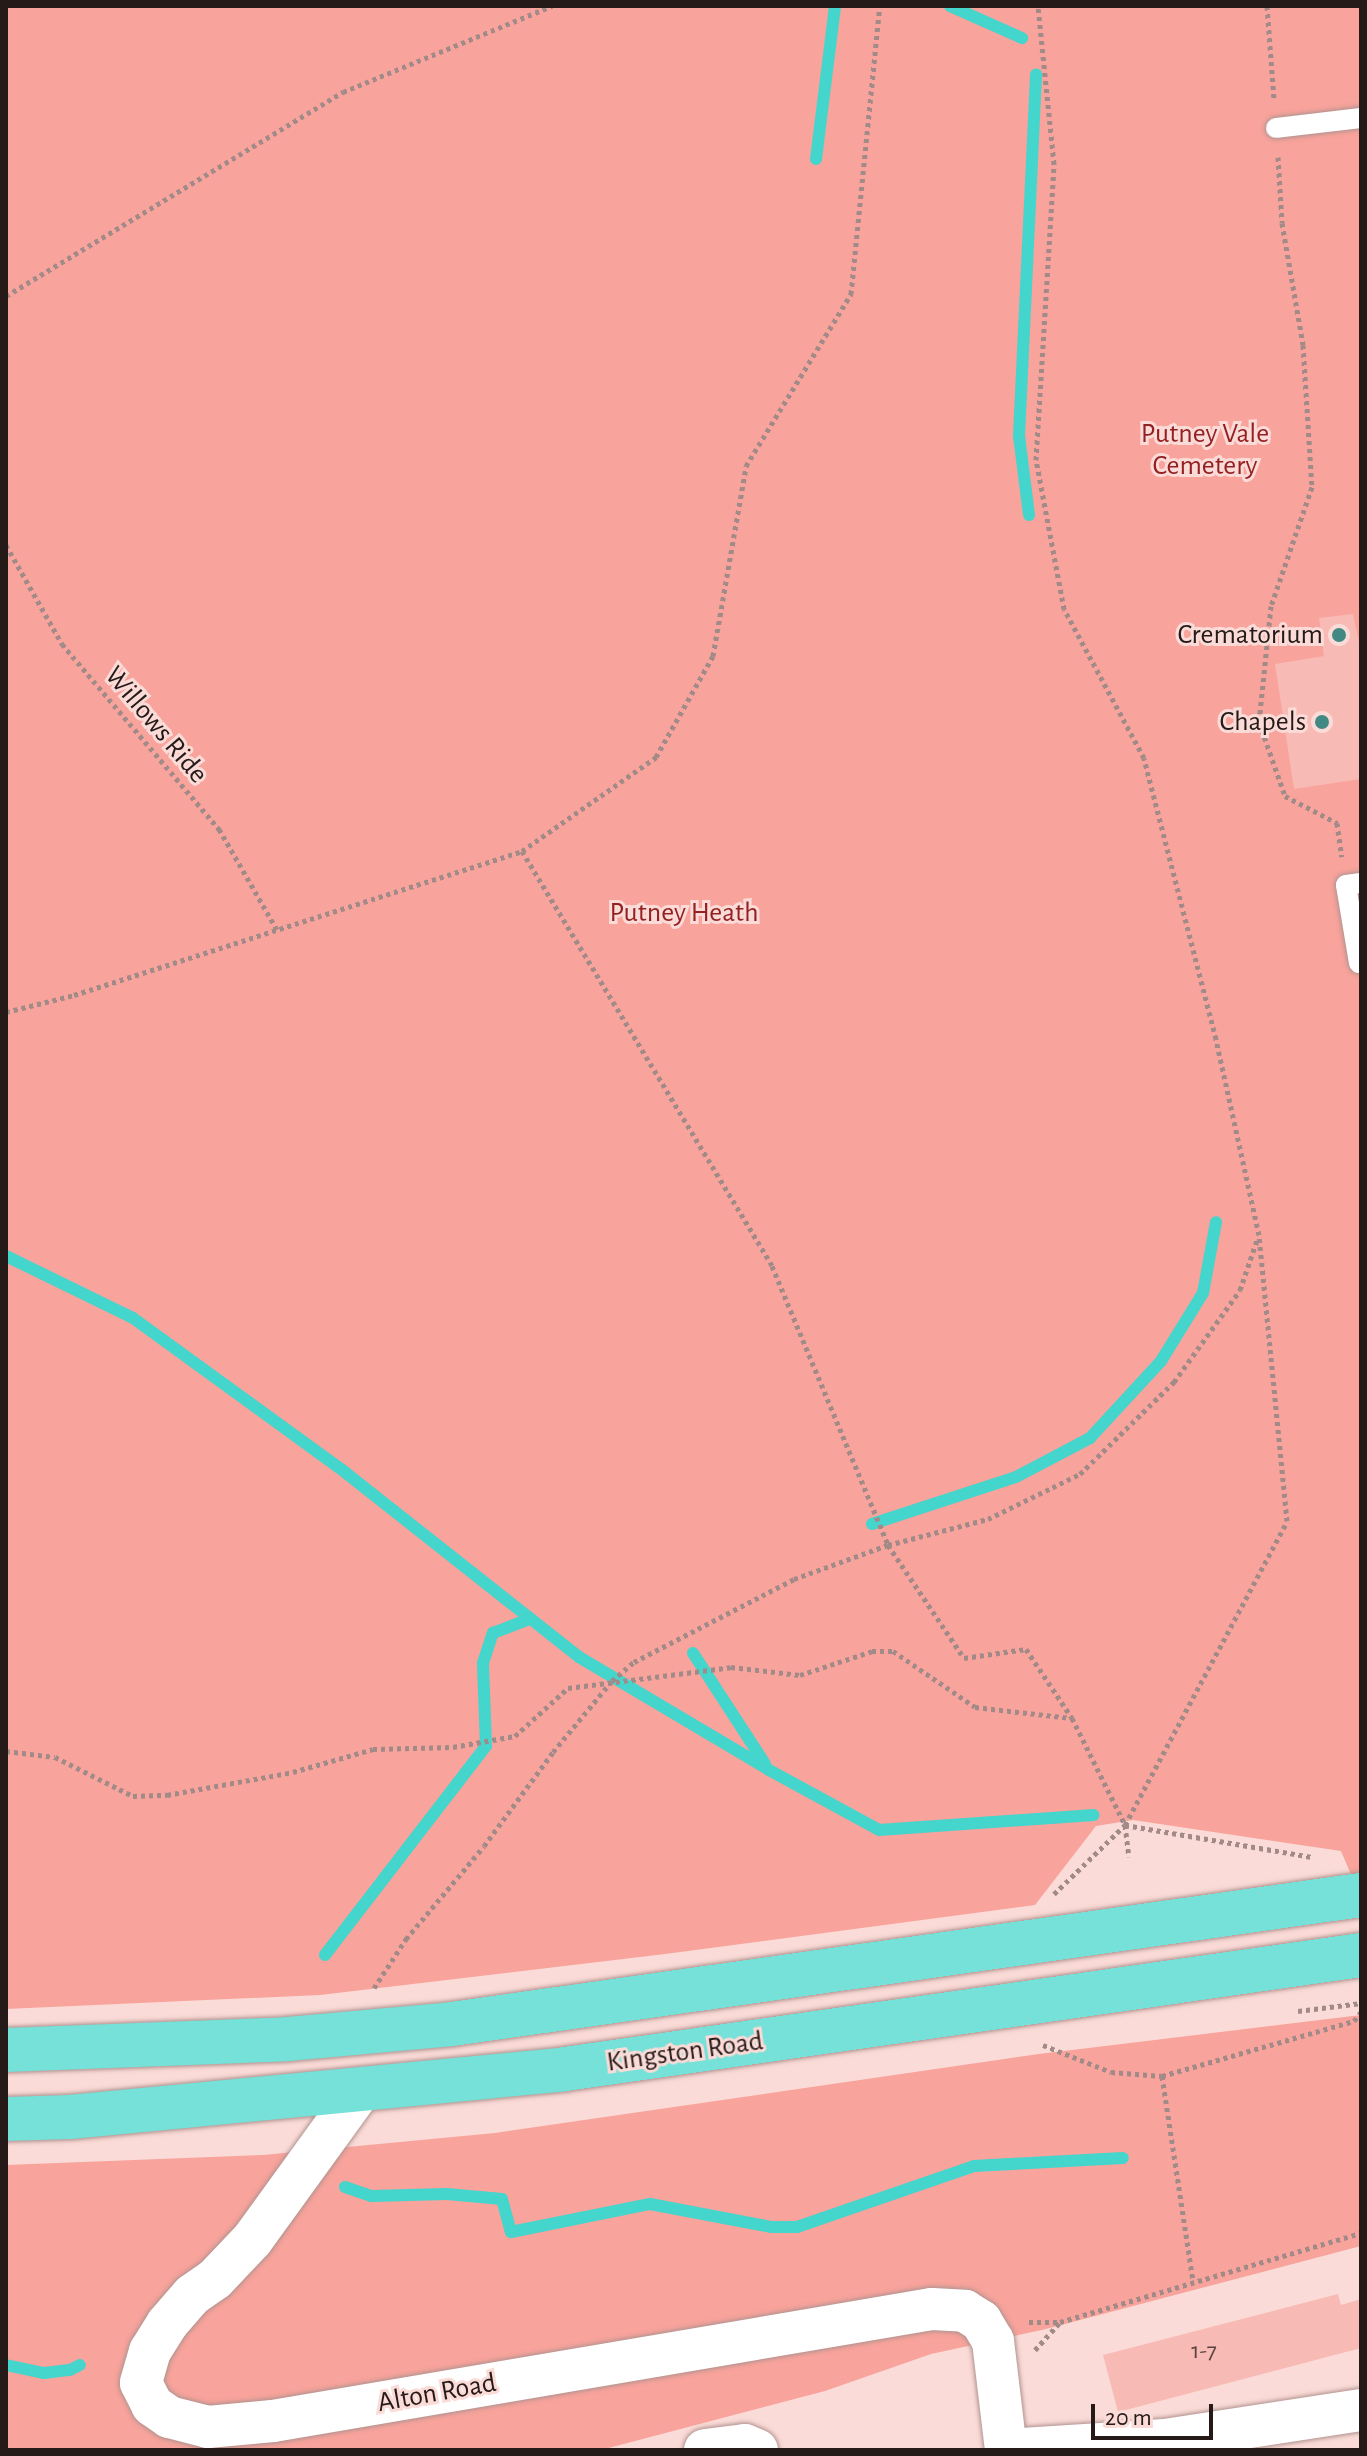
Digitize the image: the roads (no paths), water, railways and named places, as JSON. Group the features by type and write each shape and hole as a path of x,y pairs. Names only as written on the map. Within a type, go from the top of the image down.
{"highway":[{"path":"6,2050 272,2040 452,2024 1361,1895"},
{"name":"Kingston Road","path":"6,2119 70,2117 565,2069 1361,1955"}],"street":[{"name":"Alton Road","path":"360,2091 252,2240 215,2279 192,2295 167,2324 150,2351 141,2383 152,2405 169,2417 208,2427 273,2421 932,2309 965,2311 981,2321 993,2341 1006,2450"},
{"path":"1006,2450 1165,2440 1361,2410"},
{"path":"705,2450 745,2445 757,2450"}],"lane":[{"path":"1276,128 1361,118"},
{"path":"1353,884 1359,963"}],"waterway":[{"path":"816,159 835,6"},
{"path":"950,6 1022,38"},
{"path":"1029,515 1019,436 1036,74"},
{"path":"872,1524 1016,1477 1090,1438 1161,1361 1203,1293 1216,1222"},
{"path":"6,1256 133,1318 346,1473 579,1657 769,1770 879,1830 1093,1815"},
{"path":"325,1955 486,1746 483,1663 493,1633 530,1619"},
{"path":"693,1653 765,1764"},
{"path":"345,2187 371,2196 447,2194 502,2199 511,2232 650,2204 772,2227 797,2227 974,2166 1123,2158"},
{"path":"6,2365 44,2373 70,2370 80,2365"}],"place":[{"name":"Crematorium","path":"1339,635"},
{"name":"Chapels","path":"1322,722"}],"park label":[{"name":"Putney Vale Cemetery","path":"1205,450"},
{"name":"Putney Heath","path":"684,913"}]}
